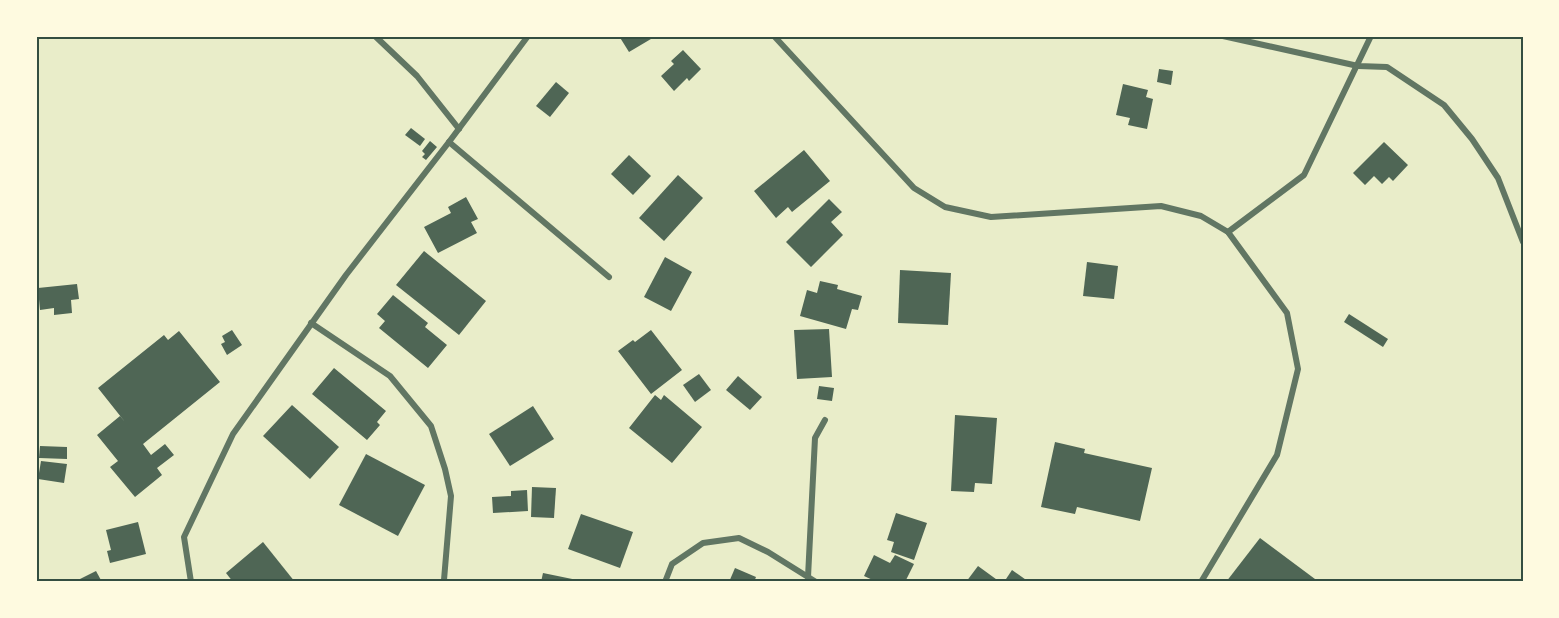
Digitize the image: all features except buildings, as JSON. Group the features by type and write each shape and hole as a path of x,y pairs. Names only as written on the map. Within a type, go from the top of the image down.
{"street":[{"path":"375,36 417,76 459,129"},
{"path":"191,582 184,537 234,434 311,323 528,36"},
{"path":"774,36 914,188 945,207 992,217 1161,206 1201,216 1228,231 1287,313 1298,369 1277,455 1201,582"},
{"path":"1223,36 1358,66 1388,67 1444,105 1472,139 1498,178 1523,242"},
{"path":"1228,231 1304,174 1371,36"},
{"path":"449,142 609,277"},
{"path":"311,323 390,376 431,426 451,495 444,580"},
{"path":"808,577 815,438 825,420"},
{"path":"665,582 672,564 703,543 739,538 768,552 816,582"}]}
